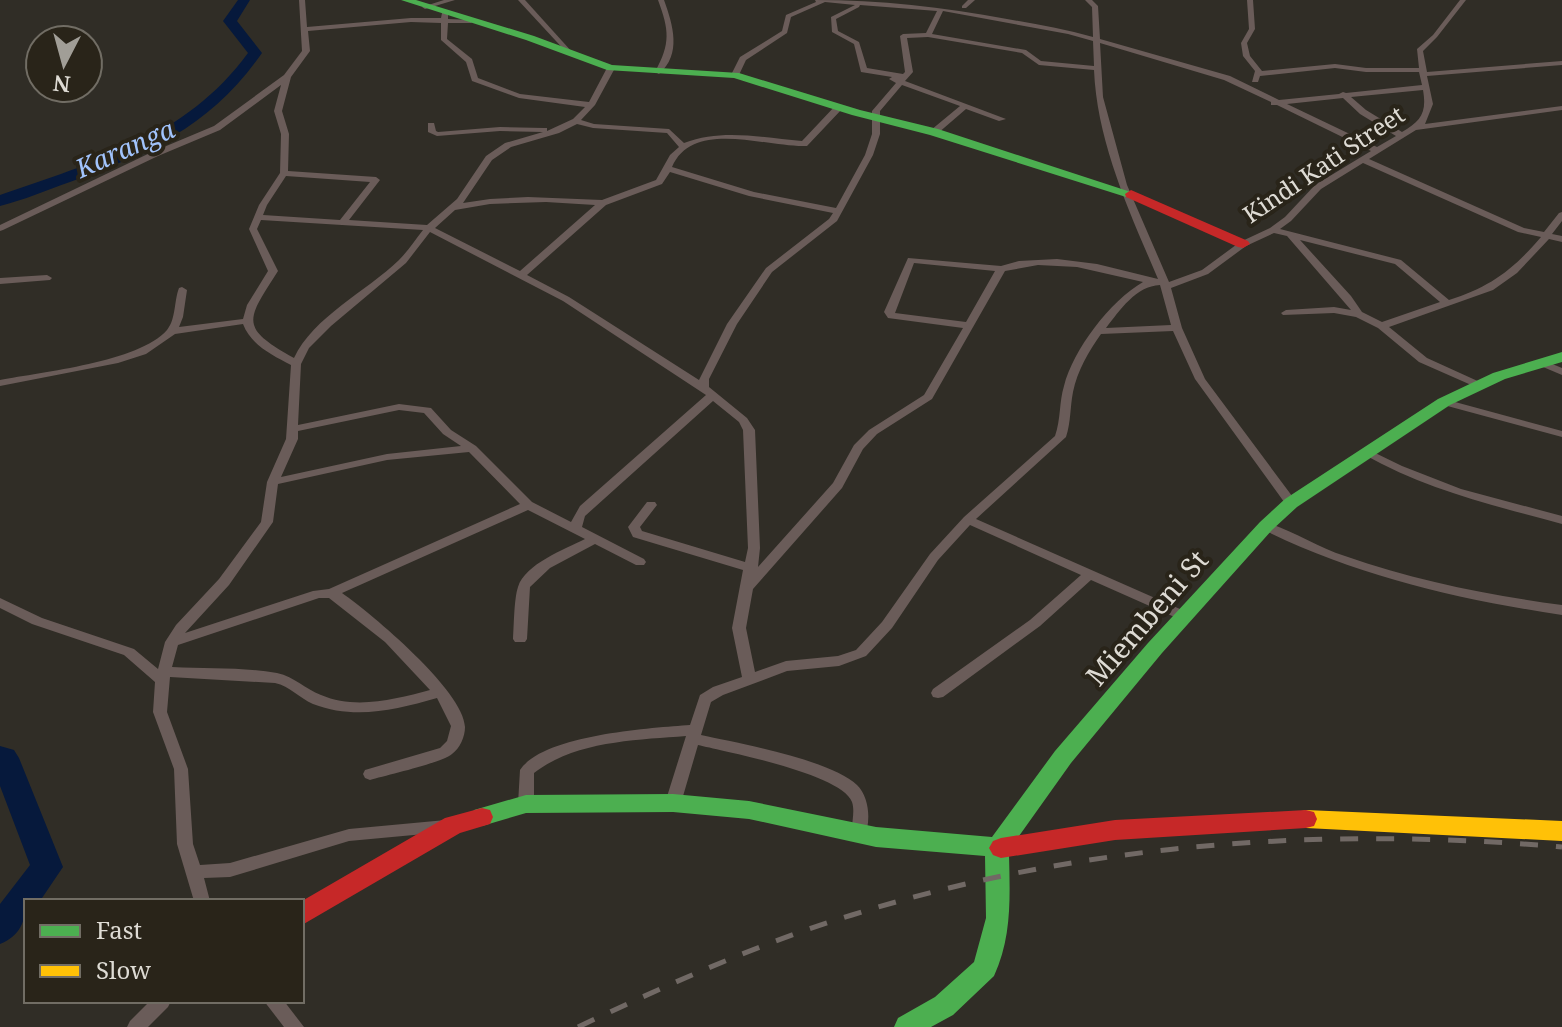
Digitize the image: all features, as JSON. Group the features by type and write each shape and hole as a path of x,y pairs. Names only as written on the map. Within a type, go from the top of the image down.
{"street":[{"path":"0,228 217,128 287,77 306,51 302,0"},
{"path":"406,0 611,68 735,75 875,118 934,132 1126,192 1243,244"},
{"path":"521,0 570,53"},
{"path":"659,72 672,49 673,40 661,0"},
{"path":"928,35 945,9 961,7 972,0"},
{"path":"1088,0 1095,6 1099,97 1126,192 1177,328 1200,379 1291,503"},
{"path":"1248,88 1258,74 1244,45 1252,29 1250,0"},
{"name":"Kindi Kati Street","path":"673,803 705,699 710,694 786,666 839,661 861,653 887,625 934,557 968,520 1060,437 1065,426 1069,382 1082,354 1133,292 1205,272 1243,244 1288,219 1318,187 1415,128 1428,112 1419,50 1435,36 1463,0"},
{"path":"735,75 743,59 785,32 788,16 820,1 945,9 961,7 1095,37 1227,78 1376,150"},
{"path":"868,4 847,9 833,18 835,31 857,43 863,69 884,73 1002,119"},
{"path":"305,29 403,20 439,10"},
{"path":"403,20 439,10"},
{"path":"439,10 444,40 469,61 475,79 519,96 591,105"},
{"path":"709,392 704,379 716,353 769,270 822,231 838,211 869,155 876,134 876,111 910,70 903,36 928,35 1024,51 1039,63 1096,68"},
{"path":"1258,74 1335,66 1424,72 1562,63"},
{"path":"201,899 185,844 181,769 160,712 162,676 172,642 259,536 270,509 273,482 290,447 294,429 296,364 310,341 348,306 393,272 429,228 452,208 481,167 498,151 576,121 591,105 611,68"},
{"path":"287,77 278,111 285,134 284,173 253,229 273,271 251,302 247,321 254,338 296,364"},
{"path":"1274,103 1426,87"},
{"path":"1343,94 1363,112 1402,136"},
{"path":"934,132 966,105"},
{"path":"520,276 603,203 618,195 654,187 669,169 673,156 684,147 706,140 737,137 804,144 839,107"},
{"path":"1415,128 1562,108"},
{"path":"576,121 593,126 669,131 684,147"},
{"path":"431,125 432,132 437,134 511,128 556,131"},
{"path":"1362,159 1521,230 1562,239"},
{"path":"669,169 740,189 760,198 838,211"},
{"path":"284,173 376,180 343,222"},
{"path":"452,208 496,198 603,203"},
{"path":"571,201 586,217"},
{"path":"1382,326 1416,311 1479,293 1500,282 1547,236 1562,215"},
{"path":"258,217 429,228 460,241 566,299 709,392 743,420 749,430 754,507 753,569 746,588 739,628 749,679"},
{"path":"1273,230 1398,262 1447,303"},
{"path":"1291,235 1359,314"},
{"path":"966,325 890,314 911,260 1001,269 1031,263 1084,266 1161,284"},
{"path":"746,588 838,485 858,447 873,432 928,397 966,325 991,290 1001,269"},
{"path":"0,281 47,278"},
{"path":"172,331 178,317 182,290"},
{"path":"1286,313 1334,310 1359,314 1382,326 1423,360 1478,385"},
{"path":"0,383 114,361 142,352 172,331 247,321"},
{"path":"1100,331 1177,328"},
{"name":"Miembeni St","path":"997,849 1063,757 1184,616 1291,503 1444,402 1478,385 1562,357"},
{"path":"1540,362 1562,372"},
{"path":"575,529 584,509 709,392"},
{"path":"1444,402 1562,434"},
{"path":"294,429 411,406 427,410 447,432 472,448 528,505 640,562"},
{"path":"273,482 387,457 472,448"},
{"path":"1367,452 1443,487 1562,520"},
{"path":"172,642 252,614 331,593 528,505"},
{"path":"651,505 634,527 637,534 753,569"},
{"path":"968,520 1088,576 1184,616"},
{"path":"1266,526 1298,544 1382,571 1478,595 1562,610"},
{"path":"520,639 527,581 536,572 595,539"},
{"path":"938,693 1035,623 1088,576"},
{"path":"331,593 392,641 440,692 458,726 454,743 445,752 370,774"},
{"path":"0,602 37,621 129,652 162,676 275,678 296,683 318,700 344,707 380,707 440,692"},
{"path":"526,804 527,770 542,758 615,739 693,734 811,769 848,785 858,796 859,834"},
{"path":"194,872 230,870 349,835 453,825 526,804 673,803 749,810 859,834 936,845 997,849 1115,830 1297,819 1562,831"},
{"path":"304,913 453,825"},
{"path":"907,1027 944,1006 985,968 998,918 997,849"},
{"path":"136,1027 160,1003"},
{"path":"275,1003 295,1027"}],"waterway":[{"name":"Karanga","path":"0,201 122,156 181,127 207,108 233,83 255,53 230,21 244,0"},
{"name":"Karanga","path":"0,757 4,758 47,867 0,929"}],"railway":[{"path":"578,1027 713,966 817,926 939,891 1026,871 1115,856 1293,840 1472,841 1562,847"}],"traffic: fast":[{"path":"406,0 530,38 611,68 735,75 856,113 934,132 1131,194"},
{"path":"907,1027 944,1006 985,968 998,918 997,849 1063,757 1155,648 1266,526 1291,503 1444,402 1499,376 1562,357"},
{"path":"482,817 526,804 673,803 749,810 876,837 1001,848"}],"traffic: slow":[{"path":"1306,819 1562,831"}],"traffic: jam":[{"path":"1131,194 1243,244"},
{"path":"304,913 453,825 482,817"},
{"path":"1001,848 1115,830 1306,819"}]}
